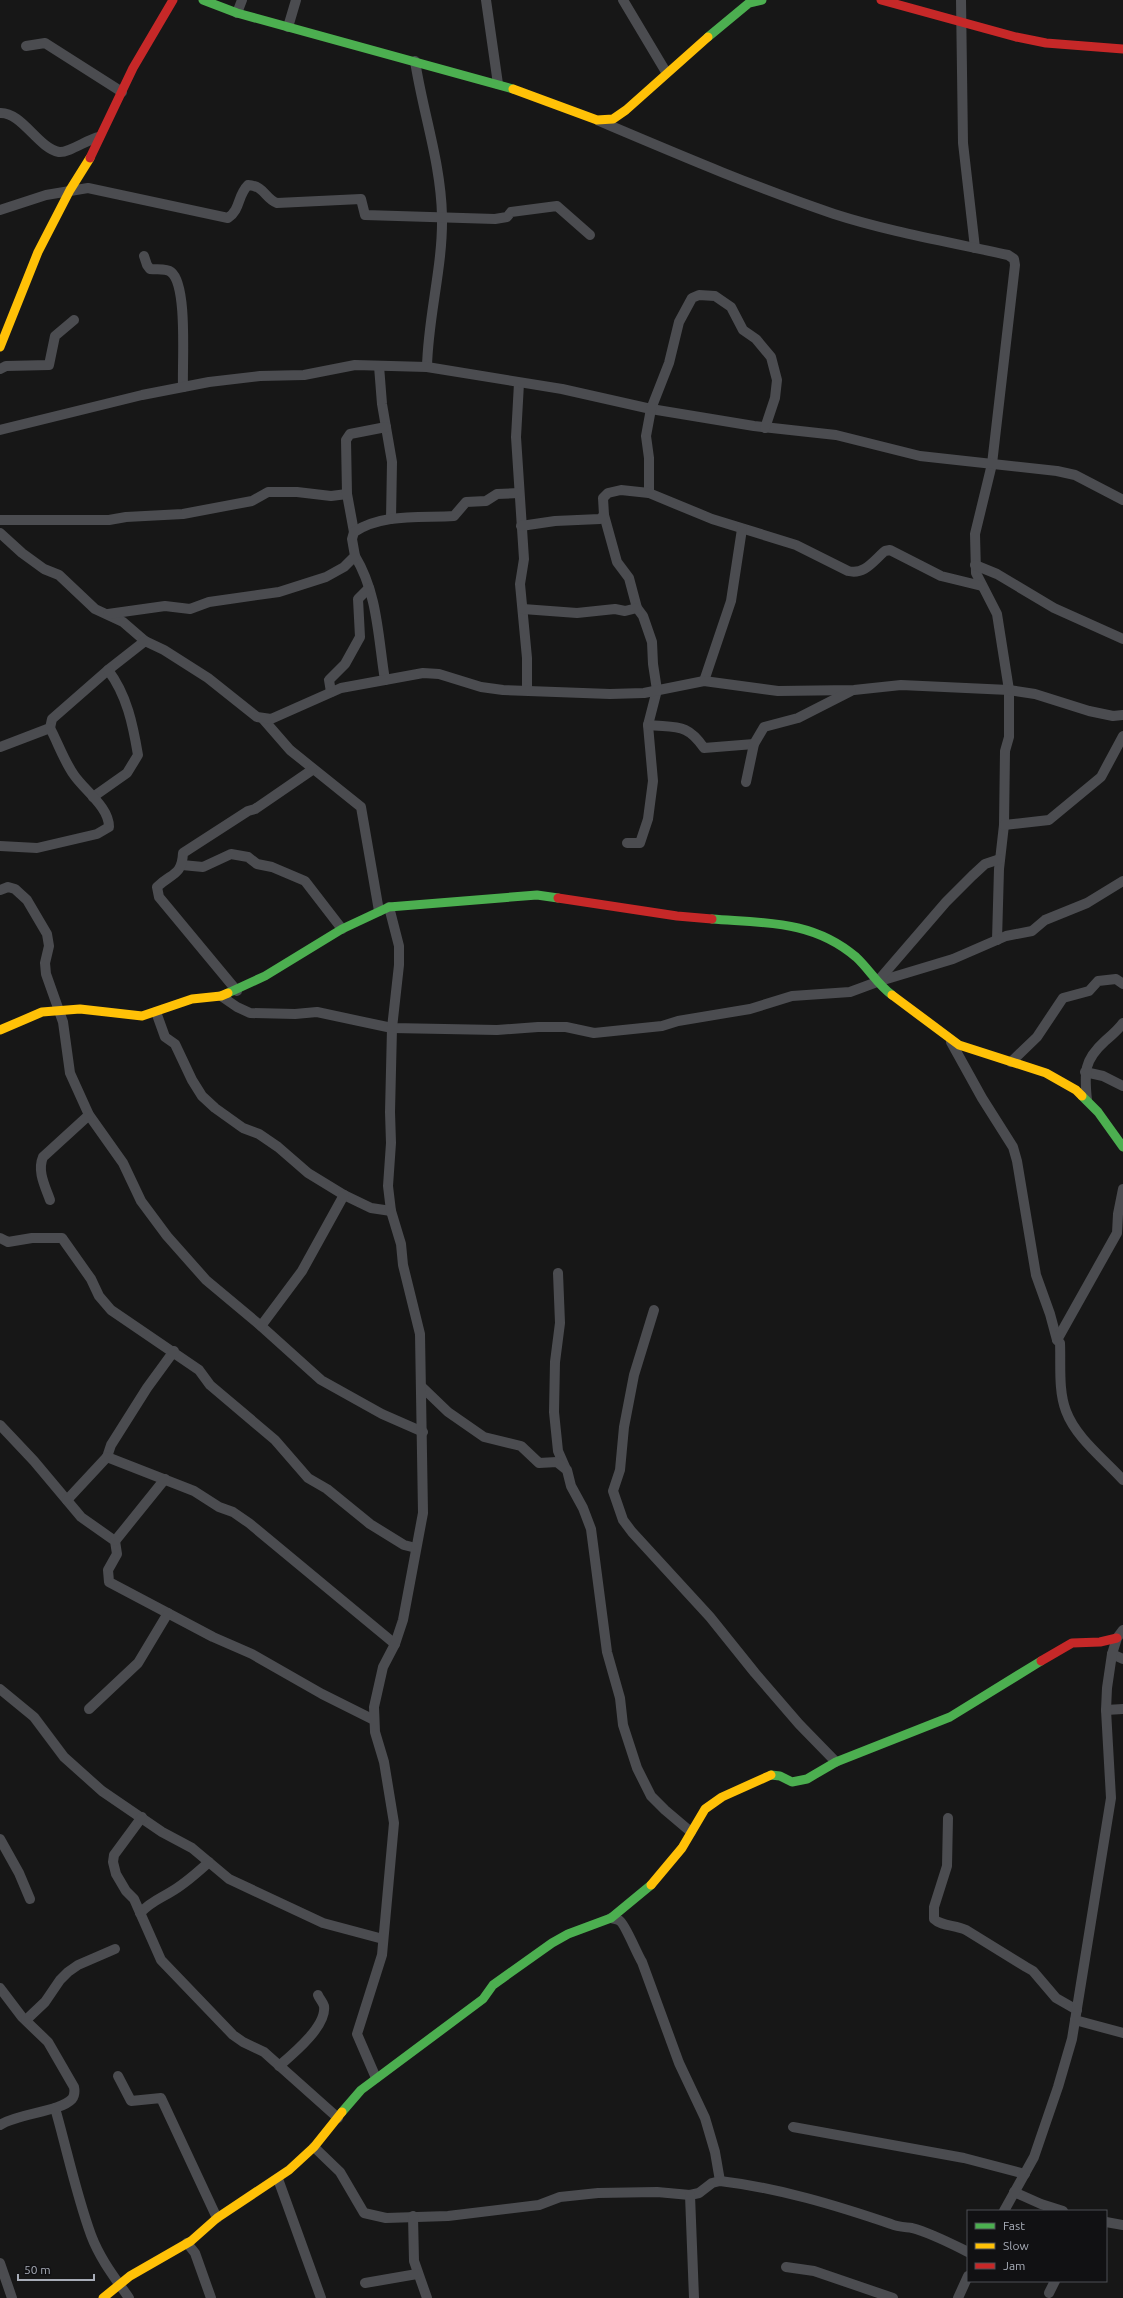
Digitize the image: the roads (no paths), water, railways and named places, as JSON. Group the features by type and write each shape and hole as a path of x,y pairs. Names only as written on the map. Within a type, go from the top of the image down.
{"street":[{"path":"0,347 38,252 70,190 85,168 122,92 173,0"},
{"path":"203,0 237,13 288,28 498,84 596,120 745,182 834,214 1008,255 1014,259 1015,265 992,464 975,534 976,573 997,614 1009,690 1009,737 1005,751 1003,793 1004,825 1000,859 997,940"},
{"path":"237,13 242,0"},
{"path":"288,28 296,0"},
{"path":"486,0 498,84"},
{"path":"623,0 666,72"},
{"path":"596,120 613,119 626,110 666,72 731,16 749,3 762,0"},
{"path":"881,0 962,24 1054,44 1123,49"},
{"path":"961,0 962,143 975,248"},
{"path":"26,46 45,42 122,92"},
{"path":"415,61 422,105 439,173 442,217 440,267 428,343 427,367"},
{"path":"0,113 15,118 49,147 58,152 66,151 91,139 99,137"},
{"path":"0,210 70,190 88,188 228,218 236,212 241,192 248,185 256,186 267,193 272,201 277,203 361,199 365,215 495,219 507,217 511,212 557,206 590,235"},
{"path":"144,256 146,265 150,269 166,269 172,272 179,285 183,301 183,387"},
{"path":"649,493 649,458 646,436 651,409 669,363 679,322 692,298 698,295 706,294 722,300 731,307 743,330 756,339 771,357 777,380 776,392 765,428"},
{"path":"0,369 6,366 49,365 55,336 74,320"},
{"path":"0,430 183,387 260,376 304,375 356,365 427,367 562,389 651,409 765,428 836,435 920,456 1036,468 1075,476 1123,500"},
{"path":"379,366 382,404 392,462 391,519"},
{"path":"518,383 516,437 524,559 520,584 527,658 527,690"},
{"path":"385,680 376,610 369,588 355,556 352,539 354,532 347,494 346,440 350,434 386,427"},
{"path":"627,843 640,843 648,819 653,781 648,725 657,690 653,664 652,642 643,616 637,608 629,578 617,562 604,515 603,498 608,493 634,490 649,493 712,519 796,545 855,573 863,571 885,551 890,550 941,576 982,586"},
{"path":"0,520 109,520 126,517 183,514 252,501 268,492 297,492 331,496 347,494"},
{"path":"354,532 366,524 391,519 454,516 466,502 486,501 497,494 520,493"},
{"path":"521,526 555,521 600,519 604,515"},
{"path":"704,681 731,601 742,529"},
{"path":"0,533 44,569 59,575 95,609 123,622 145,641 164,650 208,678 240,705 263,719 290,750 312,770 361,807 379,911"},
{"path":"108,614 165,606 190,609 209,602 278,592 326,577 344,567 355,556"},
{"path":"975,565 998,574 1048,605 1083,623 1123,639"},
{"path":"331,692 330,680 345,664 360,637 358,599 369,588"},
{"path":"523,609 577,612 615,609 625,611 637,608"},
{"path":"0,846 37,848 97,834 110,827 109,822 93,797 74,774 50,728 52,719 108,670 145,641"},
{"path":"93,797 127,773 138,755 132,720 116,682 108,670"},
{"path":"263,719 271,719 341,688 423,673 439,674 482,687 503,690 624,694 657,690 704,681 778,691 854,690 901,685 1009,690 1035,694 1089,711 1112,716 1123,715"},
{"path":"746,782 754,744 764,726 798,718 854,690"},
{"path":"648,725 688,730 694,734 704,748 754,744"},
{"path":"0,747 50,728"},
{"path":"1004,825 1048,820 1101,776 1123,736"},
{"path":"237,991 159,897 157,887 175,875 182,865 183,853 248,811 255,809 312,770"},
{"path":"182,865 203,867 231,854 248,857 258,864 272,867 305,882 342,929"},
{"path":"877,982 946,902 972,876 985,864 1000,859"},
{"path":"221,996 236,1007 250,1013 295,1014 318,1012 392,1028 496,1030 566,1027 594,1033 648,1028 750,1009 792,996 850,992 897,974 953,960 997,940 1032,931 1045,920 1087,903 1123,881"},
{"path":"0,890 8,888 15,889 27,900 47,934 49,946 45,963 46,974 63,1022 70,1073 89,1115 123,1163 141,1201 167,1236 206,1280 261,1326 325,1383 382,1414 423,1432"},
{"path":"0,1030 42,1012 59,1010 94,1010 129,1016 142,1016 192,999 221,996 237,991 265,976 342,929 388,907 531,895 677,916 790,925 808,929 832,939 857,958 877,982 900,1002 948,1036 971,1050 1046,1073 1076,1090 1087,1100 1123,1147"},
{"path":"376,2078 357,2034 382,1955 394,1823 384,1762 374,1720 376,1694 383,1667 395,1644 409,1596 423,1513 423,1388 420,1334 403,1266 398,1227 392,1211 388,1186 391,1143 392,1028 399,965 399,946 388,907"},
{"path":"1011,1062 1037,1037 1063,998 1089,991 1098,981 1116,978 1123,984"},
{"path":"156,1012 165,1037 175,1044 192,1080 202,1096 214,1108 244,1128 259,1134 278,1147 308,1173 344,1195 371,1208 392,1211"},
{"path":"1087,1100 1085,1072 1088,1060 1095,1050 1120,1029 1123,1023"},
{"path":"948,1036 982,1098 1013,1147 1017,1161 1036,1275 1050,1314 1057,1340 1060,1343 1062,1389 1065,1410 1081,1436 1123,1480"},
{"path":"1085,1072 1103,1076 1123,1086"},
{"path":"50,1200 41,1172 40,1163 43,1157 89,1115"},
{"path":"1057,1340 1117,1233 1118,1214 1123,1189"},
{"path":"261,1326 302,1272 344,1195"},
{"path":"2,1243 32,1238 62,1238 90,1279 99,1296 111,1310 123,1320 174,1351 199,1370 210,1385 270,1435 308,1478 327,1489 370,1524 404,1545 416,1548"},
{"path":"558,1273 560,1323 555,1362 554,1412 558,1451 567,1470 571,1486 583,1508 591,1529 607,1652 620,1698 623,1725 632,1752 651,1796 664,1810 691,1832"},
{"path":"654,1310 646,1332 627,1410 620,1470 613,1491 616,1505 623,1520 632,1532 710,1617 755,1673 799,1724 836,1762"},
{"path":"68,1500 106,1457 111,1445 147,1388 174,1351"},
{"path":"423,1388 448,1412 484,1437 520,1446 539,1463 557,1462 567,1470"},
{"path":"0,1425 82,1517 114,1541 117,1554 108,1570 109,1582 213,1637 252,1654 322,1694 374,1720"},
{"path":"106,1457 194,1491 219,1507 233,1512 249,1523 395,1644"},
{"path":"114,1541 165,1479"},
{"path":"89,1710 138,1663 168,1613"},
{"path":"103,2298 119,2285 187,2243 208,2228 217,2218 278,2179 314,2147 361,2090 484,1999 493,1985 552,1942 568,1934 611,1918 646,1891 674,1859 705,1809 733,1791 769,1775 780,1776 792,1782 801,1782 836,1762 950,1718 1017,1674 1072,1643 1100,1642 1120,1634"},
{"path":"1005,2210 1034,2157 1067,2059 1076,2015 1086,1942 1103,1856 1111,1798 1106,1710 1112,1654 1120,1634"},
{"path":"1112,1654 1123,1659"},
{"path":"0,1689 34,1718 64,1757 102,1791 172,1838 192,1848 243,1887 322,1923 383,1939"},
{"path":"1106,1710 1123,1709"},
{"path":"142,1817 118,1850 113,1862 116,1874 126,1891 134,1899 161,1960 233,2035 249,2046 264,2052 338,2118"},
{"path":"948,1818 947,1866 934,1907 934,1919 938,1923 958,1926 966,1930 1029,1969 1056,1998 1076,2015 1123,2033"},
{"path":"0,1839 19,1873 30,1899"},
{"path":"140,1913 153,1901 173,1892 192,1878 209,1862"},
{"path":"611,1918 621,1921 625,1927 633,1948 642,1962 679,2063 705,2118 714,2147 720,2181"},
{"path":"26,2020 45,2002 60,1980 68,1972 97,1955 115,1949"},
{"path":"0,1988 26,2020 48,2042 74,2087 74,2096 71,2100 55,2108 18,2116 0,2125"},
{"path":"280,2066 306,2042 322,2019 324,2006 318,1995"},
{"path":"118,2076 131,2101 161,2098 217,2218"},
{"path":"55,2108 75,2185 91,2236 109,2272 129,2298"},
{"path":"793,2127 964,2158 1025,2174"},
{"path":"314,2147 323,2153 340,2172 364,2213 386,2218 490,2213 540,2205 560,2197 598,2193 657,2192 690,2195 698,2193 712,2183 720,2181 793,2194 867,2215 893,2225 912,2228 932,2235 967,2252"},
{"path":"278,2179 322,2298"},
{"path":"1014,2192 1041,2204 1060,2210"},
{"path":"690,2195 694,2298"},
{"path":"413,2216 413,2247 417,2274 428,2298"},
{"path":"1107,2222 1123,2225"},
{"path":"187,2243 195,2253 211,2298"},
{"path":"0,2263 12,2298"},
{"path":"786,2267 814,2271 893,2298"},
{"path":"365,2283 417,2274"},
{"path":"958,2298 967,2278"},
{"path":"1049,2293 1054,2282"}]}
